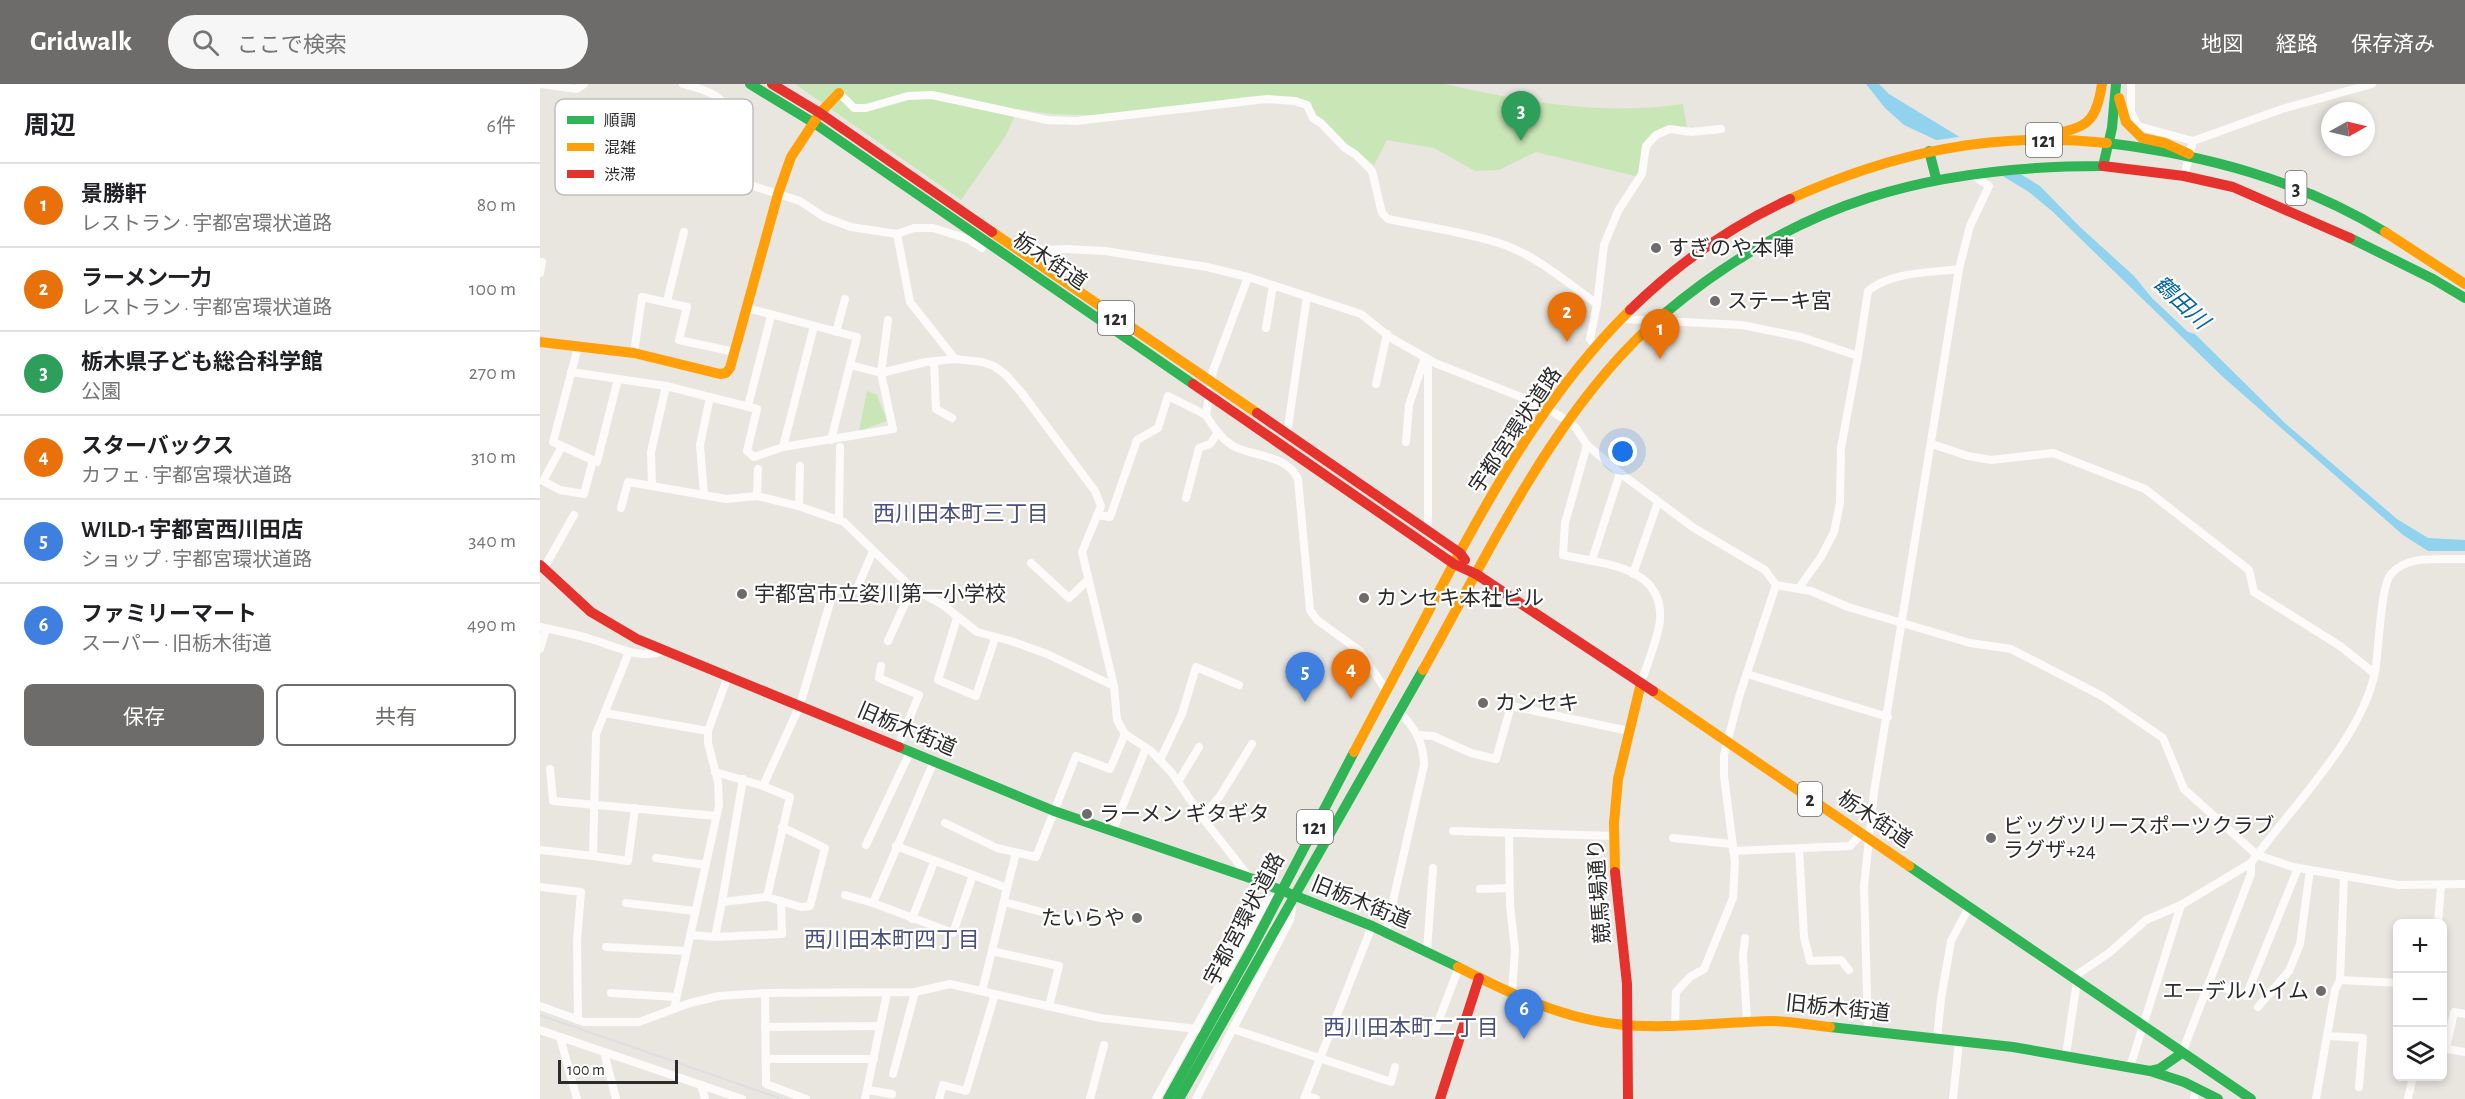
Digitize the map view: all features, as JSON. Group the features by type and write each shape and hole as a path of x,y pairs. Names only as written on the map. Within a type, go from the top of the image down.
{"main road":[{"name":"栃木街道","path":"750,84 817,118 1018,251 1454,564 1476,574 1641,683 2251,1099"},
{"name":"栃木街道","path":"772,84 817,118 1209,388 1287,435 1460,553 1476,574"},
{"path":"2024,139 2070,131 2087,124 2093,118 2104,84"},
{"path":"2104,84 2107,143"},
{"path":"2103,166 2112,128 2117,84"},
{"path":"2117,84 2119,105 2126,122 2142,138 2165,143 2189,154"},
{"path":"540,342 634,353 720,374 726,373 735,352 778,194 791,157 817,118 839,93"},
{"name":"宇都宮環状道路","path":"1168,1099 1282,892 1386,690 1507,469 1548,409 1621,319 1684,264 1773,208 1814,188 1853,173 1933,150 1981,142 2024,139 2107,143 2189,154 2233,165 2325,200 2366,220 2465,284"},
{"path":"1933,150 1936,178"},
{"name":"宇都宮環状道路","path":"1179,1099 1476,574 1568,421 1616,362 1656,321 1679,301 1730,264 1794,227 1871,194 1968,172 2023,166 2103,166 2184,176 2233,187 2361,243 2433,279 2465,298"},
{"name":"旧栃木街道","path":"542,566 591,612 637,639 1054,811 1250,878 1372,926 1512,994 1572,1016 1628,1024 1675,1025 1747,1021 1868,1030 1937,1038 2066,1055 2154,1070 2195,1094 2218,1099"},
{"name":"競馬場通り","path":"1629,1099 1627,984 1615,873 1614,836 1618,779 1641,683"},
{"path":"1440,1099 1479,978"},
{"path":"2154,1070 2167,1052 2164,1041"},
{"path":"2154,1070 2182,1053"},
{"path":"2154,1070 2187,1079 2226,1099"}],"street":[{"path":"540,84 577,89 584,84"},
{"path":"683,84 705,90 720,99"},
{"path":"2131,84 2131,112 2138,126 2193,141 2282,109 2372,84"},
{"path":"839,93 854,108 866,108 908,96 932,94 1047,120 1077,121 1267,99 1295,101 1307,105 1313,118 1372,171 1382,213 1388,219 1468,235 1504,245 1545,267 1597,304"},
{"path":"1597,347 1590,339 1604,245 1618,211 1642,174 1643,154 1646,146 1656,135 1670,129 1691,132 1721,129"},
{"path":"2184,176 2193,141"},
{"path":"1868,1030 1865,836 1888,717 1959,269 1970,226 1989,186 1968,172"},
{"path":"753,186 800,201 824,217 851,227 897,234 914,228 933,228 968,239 982,248"},
{"path":"667,301 684,232"},
{"path":"897,234 910,302 955,359"},
{"path":"1018,251 1066,249 1105,251 1207,267 1273,285 1361,314 1387,334 1427,358 1548,409 1568,421 1576,428 1587,445 1620,473 1694,528 1765,570 1776,585 1799,588 1848,607 1970,644 2011,649 2102,696 2163,738 2184,789 2257,855 2298,868 2398,885 2465,884"},
{"path":"540,262 542,262 540,273"},
{"path":"1799,588 1821,557 1834,532 1840,503 1841,448 1868,291 1894,277 1959,269"},
{"path":"1206,416 1209,388 1248,278"},
{"path":"1266,328 1273,285"},
{"path":"1287,435 1307,296"},
{"path":"634,353 642,297 687,307 680,339 735,352"},
{"path":"836,332 845,299"},
{"path":"747,308 857,337 831,440"},
{"path":"748,406 771,316"},
{"path":"1621,319 1742,325 1801,337 1858,356"},
{"path":"570,372 666,386 757,409 747,451 754,457 783,447 893,429 880,373 888,320"},
{"path":"783,447 814,326"},
{"path":"1376,384 1387,334"},
{"path":"578,347 553,442 597,462 618,379"},
{"path":"1406,442 1409,405 1427,358"},
{"path":"1427,358 1428,532"},
{"path":"850,365 880,373 934,361 955,359 982,362 994,366 1006,375 1095,491 1101,506 1082,552 1087,581 1114,686 1117,720 1125,734 1160,760 1250,878"},
{"path":"934,361 936,409 952,418"},
{"path":"652,486 651,452 666,386"},
{"path":"1097,514 1110,517 1137,440 1158,428 1168,396 1206,416 1218,433 1232,445 1276,460 1295,473 1298,478 1310,610 1317,620 1360,651 1386,690"},
{"path":"704,495 700,445 710,397"},
{"path":"1186,498 1199,448 1210,444 1218,433"},
{"path":"1932,444 1968,456 1991,460 2053,453 2145,489 2249,570 2254,592 2340,646 2374,673"},
{"path":"1587,445 1565,523 1563,555 1626,569 1649,583 1658,598 1660,621 1641,683"},
{"path":"562,446 543,481 560,490 584,494 593,460"},
{"path":"839,520 840,447"},
{"path":"799,506 800,466"},
{"path":"757,496 758,469"},
{"path":"1592,560 1620,473"},
{"path":"621,508 628,482 726,500 757,496 799,506 839,520 844,522 912,588 943,605 977,633 1011,641 1047,654 1114,686"},
{"path":"1633,574 1658,501"},
{"path":"542,566 574,515"},
{"path":"763,786 800,705 834,589 856,591 873,551"},
{"path":"2066,1055 2075,980 2146,920 2181,905 2251,863 2350,733 2365,703 2374,673 2389,575 2401,565 2412,561 2465,559"},
{"path":"1031,563 1069,598 1087,581"},
{"path":"1675,1025 1676,992 1690,977 1704,969 1734,898 1733,848 1724,776 1724,755 1776,585"},
{"path":"888,641 912,588"},
{"path":"957,618 938,680 976,696 996,638"},
{"path":"540,649 543,628 590,638 629,652 647,654 664,650"},
{"path":"593,856 596,734 629,652"},
{"path":"881,666 879,678 919,694 898,746"},
{"path":"1160,760 1182,714 1196,667 1239,685"},
{"path":"1747,674 1888,717"},
{"path":"674,1009 719,805 708,731 728,676"},
{"path":"1418,735 1433,736 1471,753 1497,759 1511,706 1629,731"},
{"path":"1386,932 1424,773 1423,747 1412,726 1399,712"},
{"path":"604,713 708,731"},
{"path":"945,823 997,848 1036,857 1076,756 1110,769 1125,734"},
{"path":"1202,817 1220,796 1252,744"},
{"path":"1178,782 1199,747"},
{"path":"1112,832 1146,748"},
{"path":"866,845 910,752"},
{"path":"873,903 934,761"},
{"path":"550,770 553,801 716,816"},
{"path":"715,772 743,779 790,797 767,897"},
{"path":"715,937 743,779"},
{"path":"540,850 628,861 635,808"},
{"path":"722,902 767,897 801,907 810,906 825,848 782,827"},
{"path":"1453,831 1614,836"},
{"path":"1509,833 1509,888 1515,950 1512,994"},
{"path":"1674,838 1733,848 1799,848 1850,846 1865,836"},
{"path":"896,846 1008,888"},
{"path":"1799,848 1804,937 1810,961 1841,960 1848,970"},
{"path":"982,991 1016,853"},
{"path":"656,858 706,865"},
{"path":"912,919 934,862"},
{"path":"2182,1053 2251,874 2251,863"},
{"path":"1427,951 1433,868"},
{"path":"2209,982 2246,996 2298,868"},
{"path":"2258,1007 2289,971 2300,944 2310,870"},
{"path":"845,895 953,933 973,875"},
{"path":"2316,1099 2336,990 2340,980 2344,876"},
{"path":"2438,919 2441,885"},
{"path":"540,887 580,892 577,941 578,1020"},
{"path":"1480,889 1509,888"},
{"path":"1156,1099 1264,905 1282,892"},
{"path":"1196,1099 1290,920 1293,896"},
{"path":"690,935 715,937 782,934 781,901"},
{"path":"1005,902 1079,922"},
{"path":"626,903 695,911"},
{"path":"2130,1067 2181,905"},
{"path":"1937,1038 1951,941 1969,907"},
{"path":"1316,1099 1305,1097 1372,926"},
{"path":"1745,938 1743,955 1747,1021"},
{"path":"606,947 686,951"},
{"path":"992,951 1059,966 1049,1006"},
{"path":"1435,1030 1459,967"},
{"path":"2340,980 2393,984"},
{"path":"540,1006 584,1022 639,1022 719,996 765,993 915,992 950,984 1124,1022 1197,1029"},
{"path":"893,1074 915,992"},
{"path":"611,993 676,997"},
{"path":"765,993 766,1084 806,1099"},
{"path":"865,1099 887,993"},
{"path":"939,1099 943,1084 966,1091 995,994"},
{"path":"2447,1038 2454,1012 2465,1014"},
{"path":"765,1027 880,1026"},
{"path":"1233,1029 1391,1082 1395,1066"},
{"path":"540,1030 742,1099"},
{"path":"2327,1036 2363,1038 2359,1088"},
{"path":"560,1037 577,1099"},
{"path":"1953,1099 1959,1041"},
{"path":"1090,1099 1104,1045"},
{"path":"2447,1049 2465,1052"},
{"path":"604,1052 616,1099"},
{"path":"766,1059 874,1059"},
{"path":"2408,1099 2412,1081"},
{"path":"701,1085 705,1099"},
{"path":"868,1090 892,1094"}],"green space":[{"path":"795,84 1445,84 1534,101 1593,108 1683,104 1687,128 1670,126 1653,134 1639,177 1536,152 1499,170 1475,171 1434,148 1387,140 1374,165 1329,130 1321,122 1310,102 1295,98 1265,96 1237,98 1148,111 1083,115 1040,113 1018,109 1005,137 961,200"},
{"path":"867,391 877,395 887,421 859,431"}],"water":[{"path":"1866,84 1879,84 1889,94 2040,186 2080,227 2134,276 2152,298 2188,332 2195,334 2286,424 2397,519 2428,538 2465,540 2465,551 2428,551 2403,535 2223,377 2053,212 2029,192 1968,155 1904,125 1885,108"}],"pier":[{"path":"1965,136 2026,174 1996,176 1931,141"}],"railway":[{"path":"540,1015 782,1099"}],"traffic: fast":[{"path":"750,84 814,123 1193,384"},
{"path":"1664,314 1714,275 1765,243 1816,218 1869,198 1923,183 1980,173 2103,166 2112,128 2116,84"},
{"path":"2107,143 2180,155 2251,173 2319,198 2385,232"},
{"path":"1929,151 1936,178"},
{"path":"2350,238 2433,279 2465,298"},
{"path":"1179,1099 1423,670"},
{"path":"899,747 1054,811 1250,878 1372,926 1458,967"},
{"path":"1168,1099 1252,948 1354,752"},
{"path":"1909,866 2251,1099"},
{"path":"1830,1027 2013,1047 2150,1071 2184,1082 2218,1099"},
{"path":"2150,1071 2159,1069 2182,1053"}],"traffic: slow":[{"path":"2056,133 2077,128 2090,119 2097,105 2102,84"},
{"path":"540,342 634,353 720,374 726,373 730,368 778,194 791,157 820,113 839,93"},
{"path":"2119,98 2126,122 2142,138 2165,143 2189,154"},
{"path":"1790,199 1867,169 1906,157 1945,149 2024,140 2107,143"},
{"path":"992,232 1257,413"},
{"path":"2385,232 2465,284"},
{"path":"1354,752 1468,538 1515,457 1568,380 1630,310"},
{"path":"1423,670 1501,529 1559,434 1591,390 1626,350 1664,314"},
{"path":"1615,872 1614,823 1618,779 1641,683"},
{"path":"1653,691 1909,866"},
{"path":"1458,967 1534,1003 1595,1021 1635,1026 1778,1021 1830,1027"}],"traffic: jam":[{"path":"772,84 820,113 992,232"},
{"path":"2103,166 2184,176 2233,187 2350,238"},
{"path":"1630,310 1666,277 1705,248 1747,221 1790,199"},
{"path":"1193,384 1454,564 1476,574"},
{"path":"1257,413 1460,553 1465,560"},
{"path":"540,565 591,612 637,639 899,747"},
{"path":"1476,574 1653,691"},
{"path":"1615,872 1627,984 1628,1099"},
{"path":"1440,1099 1479,978"}],"place":[{"name":"栃木県子ども総合科学館","path":"1521,141"},
{"name":"すぎのや本陣","path":"1656,248"},
{"name":"ステーキ宮","path":"1715,301"},
{"name":"ラーメン一力","path":"1567,342"},
{"name":"景勝軒","path":"1660,359"},
{"name":"宇都宮市立姿川第一小学校","path":"742,594"},
{"name":"カンセキ本社ビル","path":"1364,598"},
{"name":"スターバックス","path":"1351,699"},
{"name":"WILD-1 宇都宮西川田店","path":"1305,702"},
{"name":"カンセキ","path":"1483,703"},
{"name":"ラーメン ギタギタ","path":"1087,814"},
{"name":"ビッグツリースポーツクラブ ラグザ+24","path":"1991,838"},
{"name":"たいらや","path":"1137,918"},
{"name":"エーデルハイム","path":"2321,991"},
{"name":"ファミリーマート","path":"1524,1039"}],"district":[{"name":"西川田本町三丁目","path":"961,513"},
{"name":"西川田本町四丁目","path":"892,939"},
{"name":"西川田本町二丁目","path":"1411,1027"}],"water label":[{"name":"鶴田川","path":"2182,302"}]}
